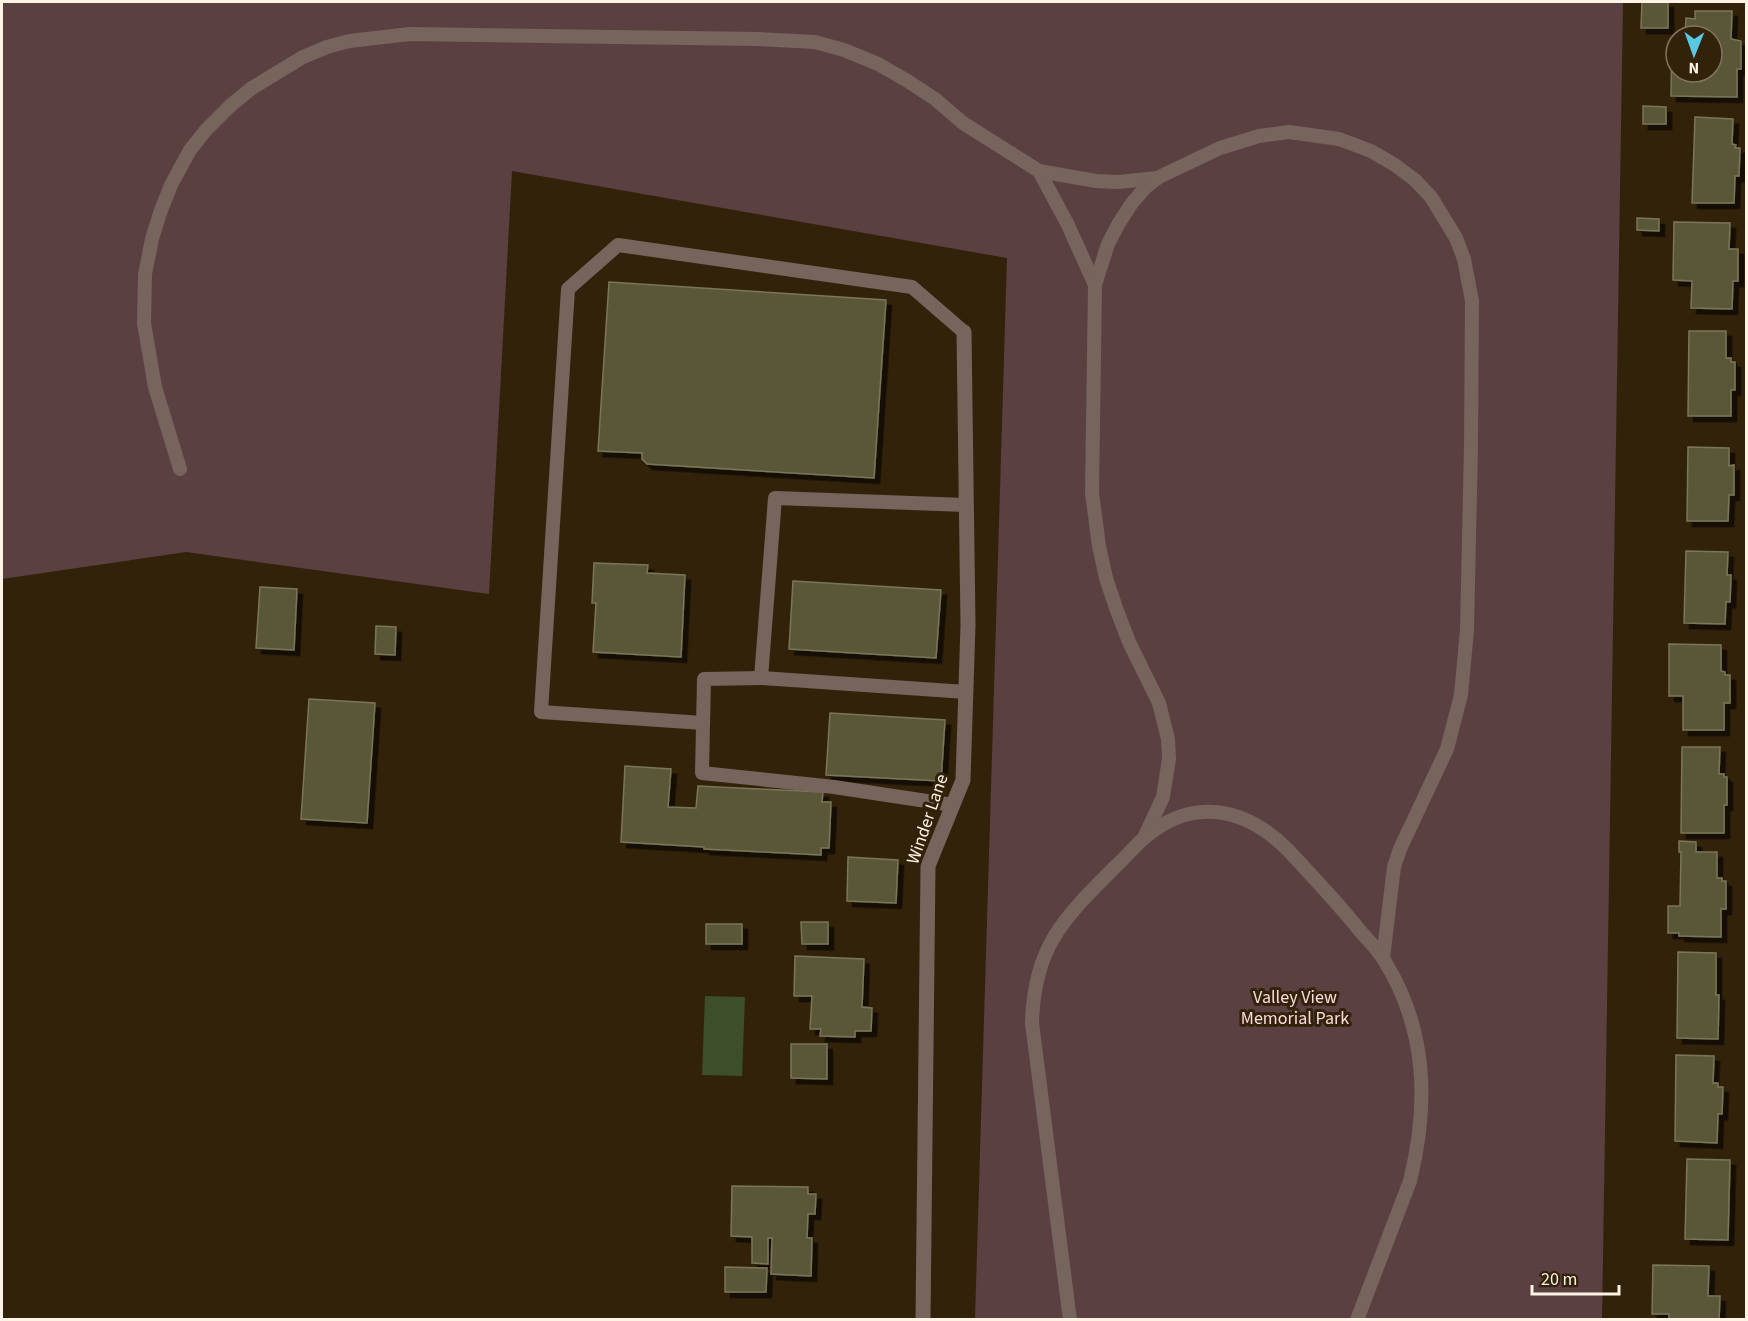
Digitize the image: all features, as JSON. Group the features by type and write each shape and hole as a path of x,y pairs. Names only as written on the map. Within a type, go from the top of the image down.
{"street":[{"name":"Winder Lane","path":"923,1320 928,866 963,780 968,625 964,332"}],"lane":[{"path":"180,469 155,387 144,322 145,274 160,213 171,185 190,150 231,105 252,88 303,57 327,46 349,41 410,34 758,39 815,42 844,50 878,64 935,99 963,123 1039,171 1096,181 1118,182 1159,177"},
{"path":"1144,838 1163,797 1169,759 1159,703 1129,642 1116,608 1099,546 1092,493 1095,285 1108,244 1119,223 1132,203 1146,187 1159,177 1220,148 1259,136 1289,132 1339,139 1395,165 1415,180 1431,197 1444,216 1464,259 1472,301 1467,630 1463,674 1457,713 1447,749 1406,833 1394,867 1383,958"},
{"path":"1039,171 1068,225 1095,285"},
{"path":"703,723 541,712 568,289 618,244 912,286 964,332"},
{"path":"762,678 775,498 966,505"},
{"path":"953,805 834,787 702,773 704,679 762,678 966,692"},
{"path":"1070,1320 1032,1023 1036,981 1049,942 1059,926 1076,905 1144,838 1180,817 1208,812 1242,816 1259,824 1274,835 1383,958 1399,987 1413,1026 1420,1068 1422,1108 1420,1134 1410,1181 1357,1320"}],"green space":[{"name":"Valley View Memorial Park","path":"2,2 1623,2 1602,1319 975,1319 1007,258 512,171 489,594 186,552 2,579"}],"shaded area":[{"path":"705,996 745,997 742,1076 702,1075"}],"building":[{"path":"1642,2 1668,2 1668,24 1664,24 1664,28 1641,28"},
{"path":"1695,11 1732,11 1731,39 1741,41 1741,69 1737,69 1737,97 1671,96 1671,84 1724,84 1724,24 1686,24 1686,18 1695,19"},
{"path":"1643,106 1666,107 1666,124 1643,124"},
{"path":"1695,117 1733,119 1732,144 1736,145 1735,148 1740,148 1739,176 1735,176 1734,203 1692,203"},
{"path":"1637,218 1659,219 1659,231 1637,230"},
{"path":"1674,222 1730,223 1729,249 1738,249 1738,281 1733,281 1732,309 1691,308 1692,281 1673,280"},
{"path":"609,282 886,300 874,478 647,464 642,459 642,453 598,451"},
{"path":"1689,331 1726,331 1726,358 1731,358 1731,362 1735,362 1735,390 1731,390 1731,416 1688,416"},
{"path":"1688,447 1729,448 1729,466 1734,465 1734,495 1729,495 1728,521 1687,521"},
{"path":"1686,551 1728,552 1727,575 1731,575 1730,602 1726,602 1725,624 1684,623"},
{"path":"594,563 648,565 647,573 685,575 681,657 593,652 596,603 592,603"},
{"path":"793,581 941,590 936,658 789,649"},
{"path":"260,587 297,589 294,650 256,648"},
{"path":"376,626 396,627 395,655 375,654"},
{"path":"1669,644 1721,645 1721,671 1725,672 1725,675 1730,675 1730,703 1724,703 1724,730 1683,730 1683,696 1669,696"},
{"path":"309,699 375,703 367,823 301,819"},
{"path":"830,713 945,720 941,781 826,775"},
{"path":"1682,747 1720,747 1719,774 1727,777 1724,833 1681,833"},
{"path":"625,766 671,769 668,807 696,808 698,786 823,792 822,802 831,802 829,848 821,848 821,855 621,842"},
{"path":"1679,841 1696,842 1696,852 1717,852 1717,878 1726,881 1726,909 1721,909 1721,937 1679,936 1679,933 1668,933 1668,906 1680,906 1681,852 1679,852"},
{"path":"848,857 898,860 896,903 847,901"},
{"path":"801,922 828,922 828,944 802,944"},
{"path":"706,924 742,924 742,944 706,944"},
{"path":"1678,952 1716,953 1716,995 1719,995 1718,1039 1677,1038"},
{"path":"795,956 864,959 862,1007 872,1008 871,1031 855,1031 855,1037 820,1036 821,1029 810,1029 812,996 794,996"},
{"path":"791,1044 827,1044 827,1079 791,1078"},
{"path":"1676,1055 1714,1056 1713,1083 1718,1083 1718,1087 1723,1087 1722,1114 1718,1114 1717,1143 1675,1141"},
{"path":"1687,1159 1730,1160 1728,1240 1685,1239"},
{"path":"732,1186 808,1187 808,1194 816,1194 815,1214 808,1214 807,1238 812,1238 811,1276 771,1274 772,1238 768,1238 768,1264 752,1263 752,1237 731,1236"},
{"path":"1653,1265 1709,1266 1708,1296 1720,1296 1719,1320 1669,1320 1669,1314 1652,1314"},
{"path":"725,1267 767,1268 766,1292 725,1292"}]}
